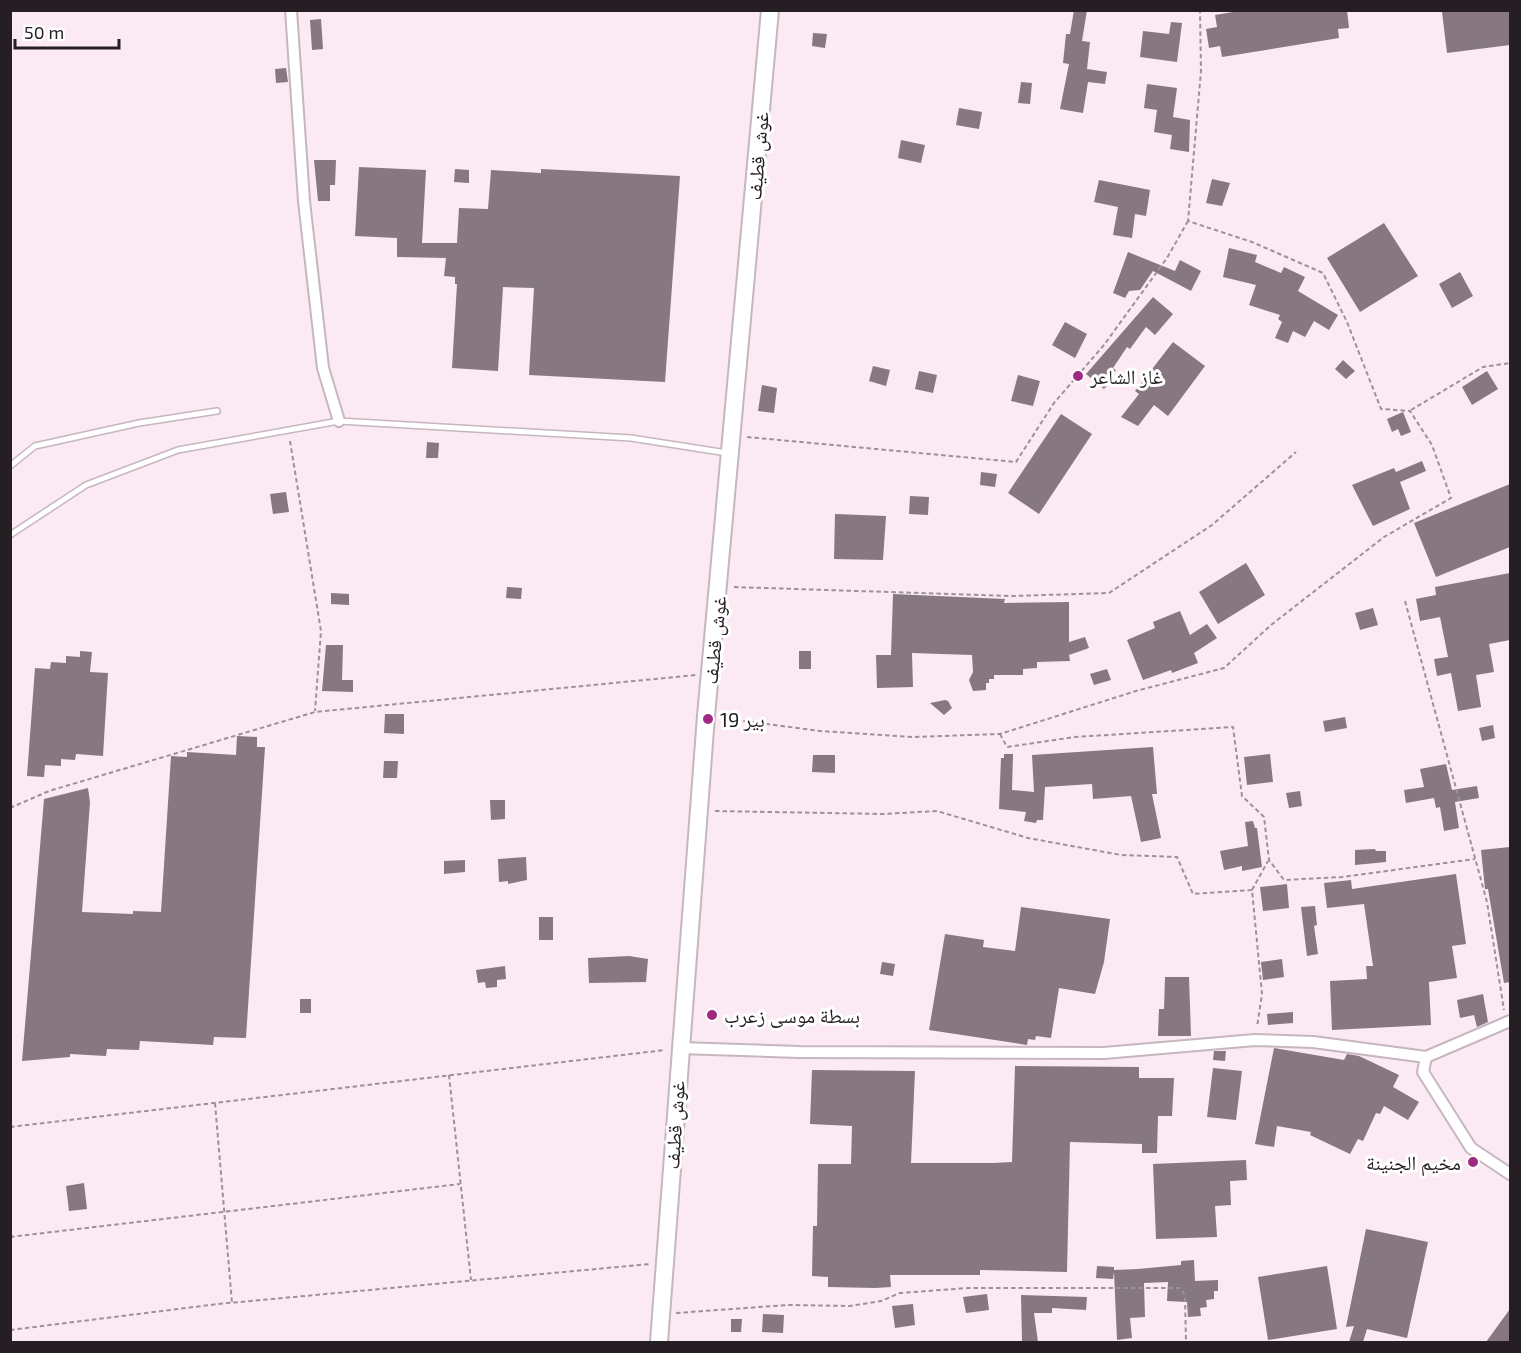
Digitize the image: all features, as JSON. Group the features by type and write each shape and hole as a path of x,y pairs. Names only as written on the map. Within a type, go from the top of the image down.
{"main road":[{"name":"غوش قطيف","path":"659,1342 706,716 732,454 770,10"}],"street":[{"path":"291,10 304,201 322,357 339,421"},
{"path":"680,1048 799,1052 1104,1053 1255,1040 1313,1042 1426,1057 1508,1022"},
{"path":"1426,1057 1423,1072 1471,1148 1510,1174"}],"lane":[{"path":"10,466 35,446 139,423 217,411"},
{"path":"10,535 86,485 178,450 339,421 631,438 732,454"}],"path":[{"path":"733,435 1016,462 1054,404 1104,345 1167,258 1188,221 1201,71 1200,10"},
{"path":"1188,221 1252,242 1323,273 1347,321 1381,409 1410,411 1484,367 1510,363"},
{"path":"706,716 820,731 889,735 1000,734 1136,691 1224,668 1271,625 1384,537 1451,498 1431,445 1410,411"},
{"path":"288,429 321,631 315,712"},
{"path":"719,587 1012,596 1109,593 1212,525 1296,452"},
{"path":"1405,602 1486,902 1508,1022"},
{"path":"10,808 49,791 315,712 710,674"},
{"path":"1000,734 1007,747 1075,737 1233,727 1242,796 1264,817 1269,860 1284,880 1342,876 1475,859"},
{"path":"700,810 883,814 937,811 1028,838 1121,855 1177,856 1194,894 1252,890"},
{"path":"1255,1040 1262,994 1252,890 1269,860"},
{"path":"10,1127 680,1048"},
{"path":"449,1075 471,1280"},
{"path":"215,1103 232,1303"},
{"path":"10,1237 460,1184"},
{"path":"10,1330 232,1303 665,1262"},
{"path":"662,1314 788,1305 850,1306 881,1301 900,1293 968,1288 1180,1288 1185,1294 1186,1342"}],"building":[{"path":"1074,10 1087,10 1082,41 1090,42 1087,69 1107,72 1105,84 1088,82 1083,113 1060,109 1069,64 1063,63 1066,34 1070,34"},
{"path":"1245,10 1347,10 1349,28 1338,29 1339,38 1222,57 1220,46 1209,48 1206,29 1217,27 1215,15"},
{"path":"1510,10 1510,45 1447,53 1442,12"},
{"path":"321,19 323,49 312,50 310,20"},
{"path":"1171,22 1182,23 1177,62 1140,57 1143,31 1169,34"},
{"path":"813,33 827,34 825,48 812,46"},
{"path":"286,68 288,82 276,83 275,69"},
{"path":"1021,82 1032,83 1030,104 1018,103"},
{"path":"1147,84 1177,88 1173,117 1190,120 1189,152 1170,149 1172,135 1154,132 1157,110 1144,108"},
{"path":"959,108 982,112 979,129 956,125"},
{"path":"901,140 925,145 921,163 898,158"},
{"path":"314,160 336,160 335,185 330,185 330,201 318,201"},
{"path":"359,167 426,170 422,243 457,243 459,208 488,209 491,170 541,173 541,169 680,176 665,382 529,375 534,288 503,287 498,371 452,368 457,284 455,284 455,277 444,276 446,258 397,257 397,238 355,236"},
{"path":"455,169 469,170 469,183 454,182"},
{"path":"1212,179 1230,183 1222,206 1206,203"},
{"path":"1099,180 1150,190 1146,216 1135,214 1132,238 1113,235 1118,207 1094,202"},
{"path":"1384,223 1418,276 1360,312 1327,258"},
{"path":"1229,248 1257,255 1255,262 1281,273 1284,267 1305,277 1298,291 1338,315 1329,330 1314,321 1305,337 1293,331 1288,343 1275,338 1282,322 1278,319 1280,315 1249,305 1256,285 1223,277"},
{"path":"1128,252 1175,271 1180,260 1201,271 1191,291 1153,271 1140,290 1129,291 1125,298 1113,293"},
{"path":"1460,272 1473,296 1452,308 1439,284"},
{"path":"1153,297 1173,314 1155,335 1146,327 1130,349 1127,347 1113,368 1116,370 1111,376 1114,378 1104,389 1086,374"},
{"path":"1065,322 1087,334 1075,358 1052,345"},
{"path":"1173,342 1205,366 1168,416 1154,405 1138,426 1121,417 1139,394 1135,391"},
{"path":"1343,360 1355,371 1346,379 1335,369"},
{"path":"873,366 890,370 886,386 869,381"},
{"path":"919,371 937,375 933,393 915,389"},
{"path":"1487,371 1498,389 1472,405 1462,387"},
{"path":"1018,375 1040,381 1033,406 1011,401"},
{"path":"762,385 777,388 774,413 758,411"},
{"path":"1403,412 1411,432 1401,436 1398,429 1392,432 1387,419"},
{"path":"1061,414 1092,434 1039,514 1008,493"},
{"path":"427,442 439,443 438,458 426,458"},
{"path":"1422,461 1426,471 1400,482 1410,509 1373,526 1352,485 1394,468 1396,472"},
{"path":"981,472 997,474 995,487 980,485"},
{"path":"1510,484 1510,547 1436,577 1414,523"},
{"path":"286,492 289,512 273,514 270,494"},
{"path":"910,496 929,497 928,515 909,514"},
{"path":"835,514 886,516 883,560 834,559"},
{"path":"1246,563 1265,595 1218,624 1199,592"},
{"path":"1510,573 1510,640 1489,644 1494,672 1476,675 1481,707 1458,711 1451,673 1437,676 1434,659 1448,657 1440,617 1420,621 1416,599 1436,595 1435,587"},
{"path":"507,587 522,588 521,599 506,598"},
{"path":"331,593 349,594 349,605 331,604"},
{"path":"893,594 1005,599 1004,603 1069,602 1069,642 1085,637 1089,648 1069,655 1070,661 1037,662 1037,668 1023,669 1023,675 994,675 994,679 989,679 989,683 986,683 986,690 973,691 969,680 973,672 972,655 912,653 913,687 877,688 876,655 891,655"},
{"path":"1373,608 1378,625 1360,630 1355,613"},
{"path":"1180,611 1190,635 1207,624 1217,638 1194,653 1198,663 1172,673 1171,670 1143,680 1127,640 1155,628 1153,622"},
{"path":"326,645 343,645 342,680 353,680 353,692 322,691"},
{"path":"80,651 92,652 90,672 108,673 103,756 76,754 75,760 61,759 61,766 45,765 44,777 27,776 35,668 50,669 51,662 66,663 66,656 80,657"},
{"path":"799,651 811,651 811,669 799,669"},
{"path":"1107,669 1111,680 1094,685 1090,674"},
{"path":"945,700 952,708 944,715 930,703"},
{"path":"385,714 404,714 404,734 384,733"},
{"path":"1345,717 1347,728 1325,732 1323,721"},
{"path":"1493,725 1495,738 1482,741 1479,728"},
{"path":"237,736 257,737 257,747 265,747 246,1038 214,1037 213,1045 140,1041 139,1050 107,1049 106,1056 70,1054 70,1057 22,1061 44,799 88,788 90,802 82,912 133,914 133,911 161,912 171,756 187,757 187,752 236,755"},
{"path":"1153,747 1157,794 1152,794 1161,838 1141,842 1131,796 1093,799 1092,784 1045,787 1043,820 1037,820 1036,823 1024,821 1026,812 999,809 1001,758 1004,758 1004,754 1013,754 1012,790 1034,792 1032,755"},
{"path":"1270,754 1273,782 1247,785 1244,757"},
{"path":"813,755 835,755 835,773 812,772"},
{"path":"384,761 398,761 397,778 383,778"},
{"path":"1446,764 1452,790 1477,786 1479,798 1455,802 1459,828 1444,831 1440,807 1436,808 1434,798 1406,803 1404,790 1424,787 1420,769"},
{"path":"1300,791 1302,806 1289,808 1286,793"},
{"path":"490,800 505,800 505,819 491,820"},
{"path":"1253,821 1257,828 1262,867 1242,871 1242,866 1224,870 1220,851 1248,846 1245,822"},
{"path":"1510,847 1510,982 1504,983 1488,889 1485,889 1481,850"},
{"path":"1355,850 1386,851 1386,862 1355,865"},
{"path":"526,857 527,880 508,884 508,881 499,882 498,859"},
{"path":"465,860 465,872 444,874 444,861"},
{"path":"1456,874 1466,944 1452,946 1457,978 1429,982 1431,1025 1332,1030 1330,981 1367,979 1366,966 1373,966 1364,904 1327,908 1324,883 1351,880 1352,889"},
{"path":"1287,884 1289,908 1263,911 1260,887"},
{"path":"1315,906 1317,925 1314,926 1318,954 1307,956 1301,907"},
{"path":"1021,907 1110,919 1104,962 1095,994 1059,988 1051,1038 1036,1036 1035,1040 1028,1039 1027,1045 929,1030 945,934 984,940 983,947 1015,951"},
{"path":"539,917 553,917 553,940 539,940"},
{"path":"629,956 648,959 646,982 589,983 588,958"},
{"path":"1282,959 1284,977 1263,980 1261,962"},
{"path":"882,962 895,964 893,976 880,974"},
{"path":"505,966 506,979 497,980 497,987 486,988 485,982 478,983 476,970"},
{"path":"1165,977 1189,977 1191,1036 1158,1036 1159,1009 1164,1009"},
{"path":"1483,994 1488,1022 1477,1027 1474,1015 1460,1018 1457,1000"},
{"path":"300,999 311,999 311,1013 300,1013"},
{"path":"1293,1012 1293,1023 1268,1025 1267,1014"},
{"path":"1274,1048 1344,1060 1347,1054 1359,1056 1399,1075 1393,1087 1419,1102 1408,1120 1384,1106 1380,1114 1376,1113 1363,1141 1358,1139 1350,1154 1310,1135 1311,1132 1277,1126 1274,1147 1255,1144"},
{"path":"1214,1051 1226,1051 1225,1061 1213,1060"},
{"path":"1015,1066 1139,1067 1139,1078 1174,1078 1172,1116 1158,1116 1157,1153 1142,1153 1142,1144 1070,1142 1067,1272 980,1270 980,1275 890,1275 891,1287 875,1288 828,1287 828,1277 812,1276 813,1226 817,1226 818,1164 851,1164 852,1126 810,1124 812,1070 915,1071 911,1163 993,1163 1012,1162"},
{"path":"1213,1068 1242,1071 1236,1120 1207,1117"},
{"path":"1246,1160 1247,1180 1230,1181 1231,1205 1215,1206 1217,1237 1156,1239 1153,1164"},
{"path":"84,1183 87,1209 69,1211 66,1186"},
{"path":"1366,1229 1428,1242 1407,1338 1367,1329 1363,1342 1349,1342 1354,1326 1346,1327"},
{"path":"1194,1260 1195,1281 1218,1280 1218,1291 1214,1291 1214,1299 1206,1300 1207,1307 1200,1308 1201,1316 1188,1317 1187,1302 1167,1301 1168,1282 1144,1283 1145,1317 1130,1318 1132,1338 1117,1340 1114,1272 1113,1279 1096,1278 1097,1266 1114,1267 1114,1270 1138,1269 1181,1265 1181,1261"},
{"path":"1327,1266 1337,1329 1268,1340 1258,1277"},
{"path":"987,1294 989,1310 966,1313 963,1297"},
{"path":"1021,1295 1087,1297 1086,1310 1052,1308 1052,1313 1034,1313 1038,1342 1022,1342"},
{"path":"913,1304 915,1325 895,1328 892,1306"},
{"path":"1510,1309 1510,1342 1486,1342"},
{"path":"763,1314 784,1315 783,1333 762,1332"},
{"path":"731,1319 742,1319 741,1332 731,1332"}],"place":[{"name":"غاز الشاعر","path":"1078,376"},
{"name":"بير 19","path":"708,719"},
{"name":"بسطة موسى زعرب","path":"712,1015"},
{"name":"مخيم الجنينة","path":"1473,1162"}]}
